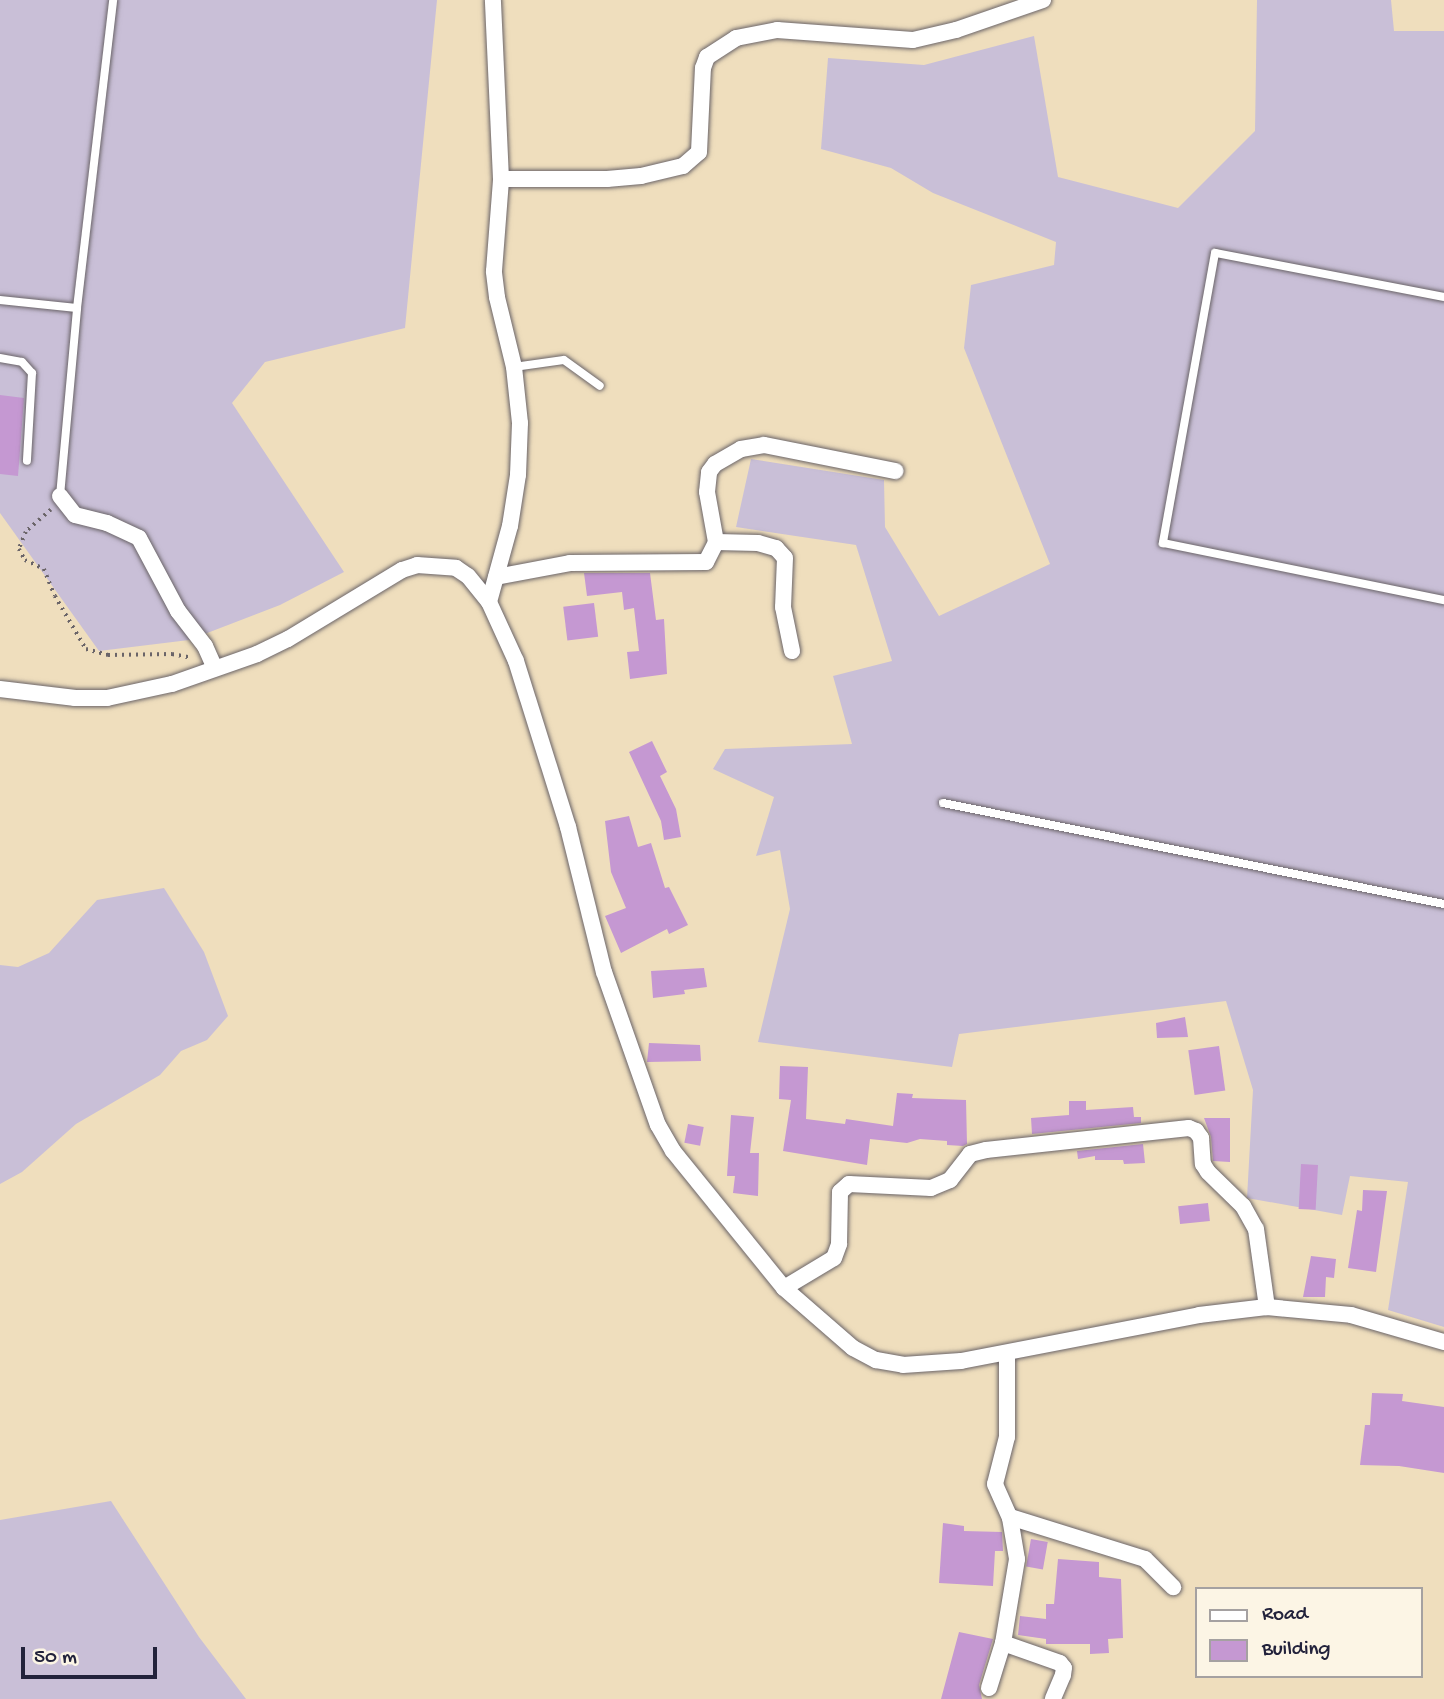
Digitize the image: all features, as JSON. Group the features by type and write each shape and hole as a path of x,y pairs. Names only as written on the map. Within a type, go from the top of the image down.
{"street":[{"path":"489,602 510,526 518,475 520,423 514,367 497,297 494,271 500,178 493,0"},
{"path":"500,178 607,179 641,176 683,166 699,152 703,68 707,57 736,38 777,30 913,40 933,37 996,7 1043,0"},
{"path":"496,577 570,563 700,565 711,558 716,542 707,492 709,472 715,464 741,449 764,445 895,471"},
{"path":"60,496 66,508 75,515 107,523 139,538 178,611 205,646 211,670"},
{"path":"716,542 758,542 775,548 785,558 782,607 792,651"},
{"path":"0,689 75,698 107,698 172,684 288,639 382,581 418,565 456,568 468,576 489,602 508,641 538,727 568,827 604,972 658,1125 673,1151 784,1288 853,1348 876,1360 903,1365 961,1361 1199,1315 1267,1307 1351,1315 1444,1342"},
{"path":"784,1288 834,1258 839,1244 840,1192 849,1184 931,1188 950,1180 970,1154 986,1150 1189,1128 1201,1138 1203,1164 1208,1172 1243,1206 1256,1229 1267,1307"},
{"path":"989,1688 1003,1643 1017,1559 1010,1517 995,1484 1007,1437 1007,1353"},
{"path":"1010,1517 1144,1559 1173,1587"},
{"path":"1003,1643 1060,1662 1064,1668 1063,1675 1053,1699"}],"lane":[{"path":"60,496 77,308 113,0"},
{"path":"1444,297 1215,253 1163,543 1444,600"},
{"path":"0,300 77,308"},
{"path":"0,358 22,362 32,373 27,461"},
{"path":"514,367 564,360 600,386"},
{"path":"943,803 1444,904"}],"path":[{"path":"60,496 52,509 26,532 18,546 25,560 40,564 50,578 55,596 82,645 92,653 164,653 191,657 211,670"}],"shaded area":[{"path":"0,0 437,0 405,328 265,362 232,403 344,572 280,605 189,640 99,651 0,513"},
{"path":"1257,0 1391,0 1394,31 1444,31 1444,1327 1388,1310 1408,1182 1350,1176 1342,1215 1247,1198 1253,1090 1226,1001 959,1034 952,1067 758,1042 790,909 780,850 756,856 774,797 713,769 725,749 852,744 833,676 892,661 856,545 736,527 751,459 884,480 885,527 939,616 1050,564 964,348 971,285 1054,265 1056,242 933,193 891,168 821,149 828,58 924,65 1034,36 1058,177 1178,208 1255,131"},
{"path":"164,888 204,952 228,1016 207,1040 181,1051 160,1075 76,1124 22,1172 0,1184 0,965 18,967 49,953 97,900"},
{"path":"111,1501 199,1637 246,1699 0,1699 0,1520"}],"building":[{"path":"0,395 24,398 18,476 0,474"},
{"path":"584,573 650,573 656,620 664,619 667,674 630,679 627,652 639,651 634,608 624,610 622,592 587,596"},
{"path":"594,603 598,637 567,641 563,607"},
{"path":"652,741 667,772 660,776 676,809 681,837 664,840 661,821 629,752"},
{"path":"629,816 638,847 651,843 665,888 669,887 688,925 669,934 667,929 621,953 605,916 626,908 611,872 605,821"},
{"path":"704,968 707,987 684,990 685,994 653,998 651,971"},
{"path":"1185,1017 1188,1037 1157,1038 1156,1023"},
{"path":"649,1043 700,1045 701,1061 647,1062"},
{"path":"1219,1046 1225,1091 1195,1095 1188,1050"},
{"path":"780,1066 808,1067 806,1119 845,1124 846,1119 893,1126 897,1093 913,1094 912,1098 966,1100 967,1144 947,1145 947,1141 920,1139 907,1143 870,1139 867,1165 783,1151 791,1100 779,1099"},
{"path":"1069,1101 1086,1101 1086,1110 1133,1107 1134,1117 1141,1117 1141,1123 1032,1134 1031,1118 1069,1115"},
{"path":"731,1115 754,1117 750,1153 759,1153 758,1196 733,1193 735,1176 727,1176"},
{"path":"1204,1118 1230,1118 1230,1162 1213,1161 1211,1137"},
{"path":"688,1124 704,1127 700,1146 684,1143"},
{"path":"1143,1144 1145,1163 1124,1164 1123,1160 1095,1160 1095,1156 1078,1159 1077,1151"},
{"path":"1301,1164 1318,1165 1316,1210 1299,1209"},
{"path":"1363,1190 1387,1191 1376,1272 1348,1268 1357,1210 1362,1211"},
{"path":"1208,1203 1210,1221 1180,1224 1178,1206"},
{"path":"1311,1256 1336,1259 1334,1278 1326,1277 1325,1297 1303,1297"},
{"path":"1372,1393 1403,1394 1402,1401 1444,1407 1444,1473 1399,1466 1360,1465 1365,1425 1370,1425"},
{"path":"943,1523 964,1526 964,1531 1002,1532 1003,1551 995,1551 993,1586 939,1583"},
{"path":"1031,1539 1048,1542 1043,1570 1026,1567"},
{"path":"1058,1559 1099,1562 1099,1577 1121,1579 1123,1638 1108,1639 1109,1653 1090,1654 1090,1644 1046,1644 1046,1639 1018,1635 1020,1616 1046,1619 1046,1604 1054,1604"},
{"path":"959,1632 993,1639 979,1685 982,1699 941,1699"}]}
